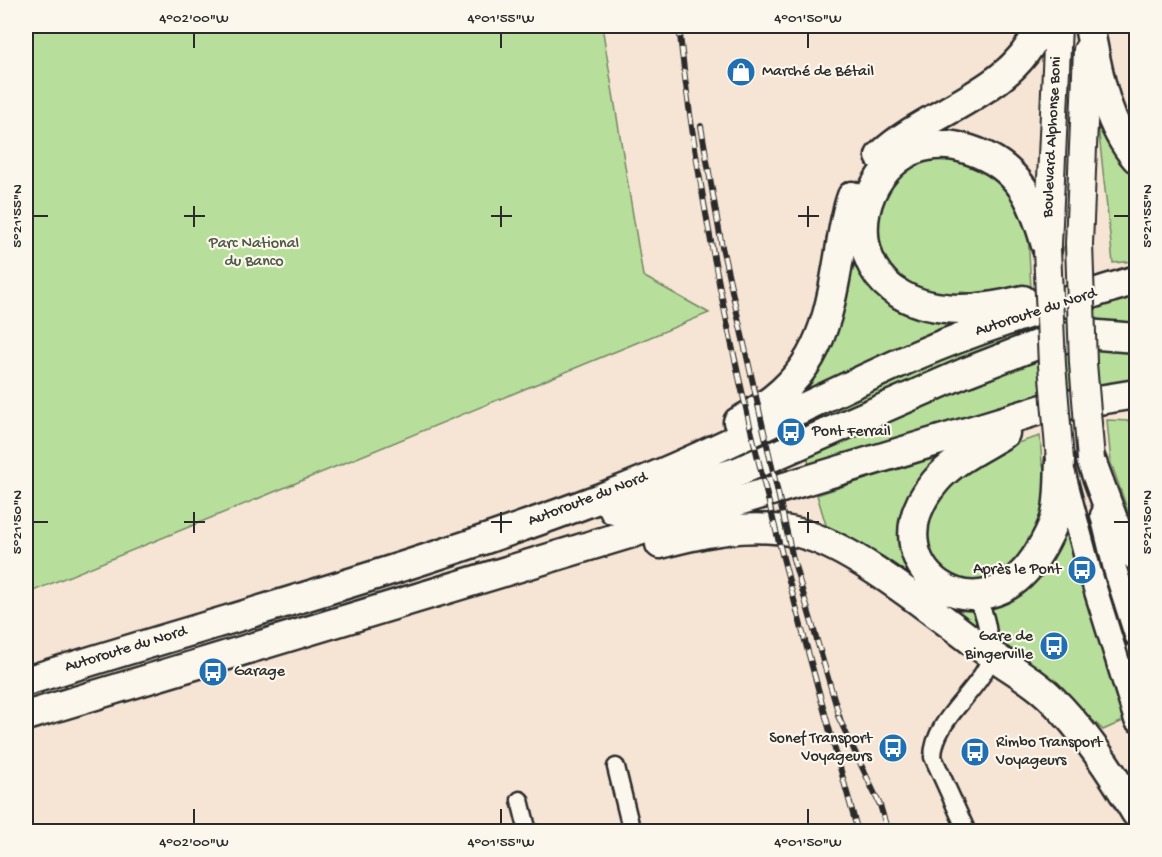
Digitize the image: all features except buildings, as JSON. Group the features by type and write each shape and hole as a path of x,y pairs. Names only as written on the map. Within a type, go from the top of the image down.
{"highway":[{"path":"680,464 699,442 770,401 802,370 816,348 826,322 848,208 856,186 872,164 893,143 912,130 995,82 1019,62 1040,26"},
{"path":"1088,26 1107,105 1128,148 1137,158"},
{"path":"1047,249 1036,209 1028,194 1001,165 987,156 965,148 929,146 907,154 876,182 865,206 863,232 866,251 874,273 891,289 912,301 960,310 988,307 1104,280 1137,279"},
{"name":"Autoroute du Nord","path":"26,681 363,578 537,521 680,464 920,354 1014,318 1137,279"},
{"path":"363,578 541,532 737,472 964,373 1044,342 1086,334 1137,338"},
{"name":"Autoroute du Nord","path":"26,716 1043,410 1137,394"},
{"path":"1084,402 1137,411"},
{"path":"1043,410 949,466 923,498 915,516 913,549 926,573 938,585 951,592 974,596 1001,590 1017,580 1032,562 1055,519 1060,460"},
{"path":"1091,460 1118,533 1137,556"},
{"path":"444,589 519,582 696,534 765,528 799,533 827,543 870,569 1040,689 1069,717 1098,754 1137,813"}],"main road":[{"name":"Boulevard Alphonse Boni","path":"1058,26 1047,249 1052,365 1060,460"},
{"name":"Boulevard Alphonse Boni","path":"1088,26 1079,244 1083,363 1091,460"},
{"path":"1060,460 1089,569 1137,720"},
{"path":"1091,460 1115,569 1137,635"}],"street":[{"path":"967,831 933,757 933,745 940,731 974,689 992,656 985,611 974,596"},
{"path":"615,768 632,831"},
{"path":"520,800 528,831"}],"green space":[{"name":"Parc National du Banco","path":"26,26 602,26 643,276 709,313 26,594"},
{"path":"1097,116 1136,171 1136,261 1113,263"},
{"path":"931,153 993,167 1018,204 1028,234 1031,288 988,294 960,292 963,322 793,398 850,239 883,188"},
{"path":"1136,289 1136,385 810,468 798,421 922,360"},
{"path":"1136,411 1136,594 1126,550 1134,528 1111,463 1107,420 1130,421"},
{"path":"1040,436 1042,463 1069,534 1123,721 1103,730 1067,695 829,535 817,495 960,448 1011,445"}],"railway":[{"path":"679,26 692,128 729,332 776,533 858,832"},
{"path":"701,126 722,247 793,559 841,722"},
{"path":"838,716 880,805 888,832"}],"place":[{"name":"Marché de Bétail","path":"741,72"},
{"name":"Pont Ferrail","path":"791,432"},
{"name":"Après le Pont","path":"1082,570"},
{"name":"Gare de Bingerville","path":"1054,646"},
{"name":"Garage","path":"213,672"},
{"name":"Sonef Transport Voyageurs","path":"893,748"},
{"name":"Rimbo Transport Voyageurs","path":"975,752"}]}
